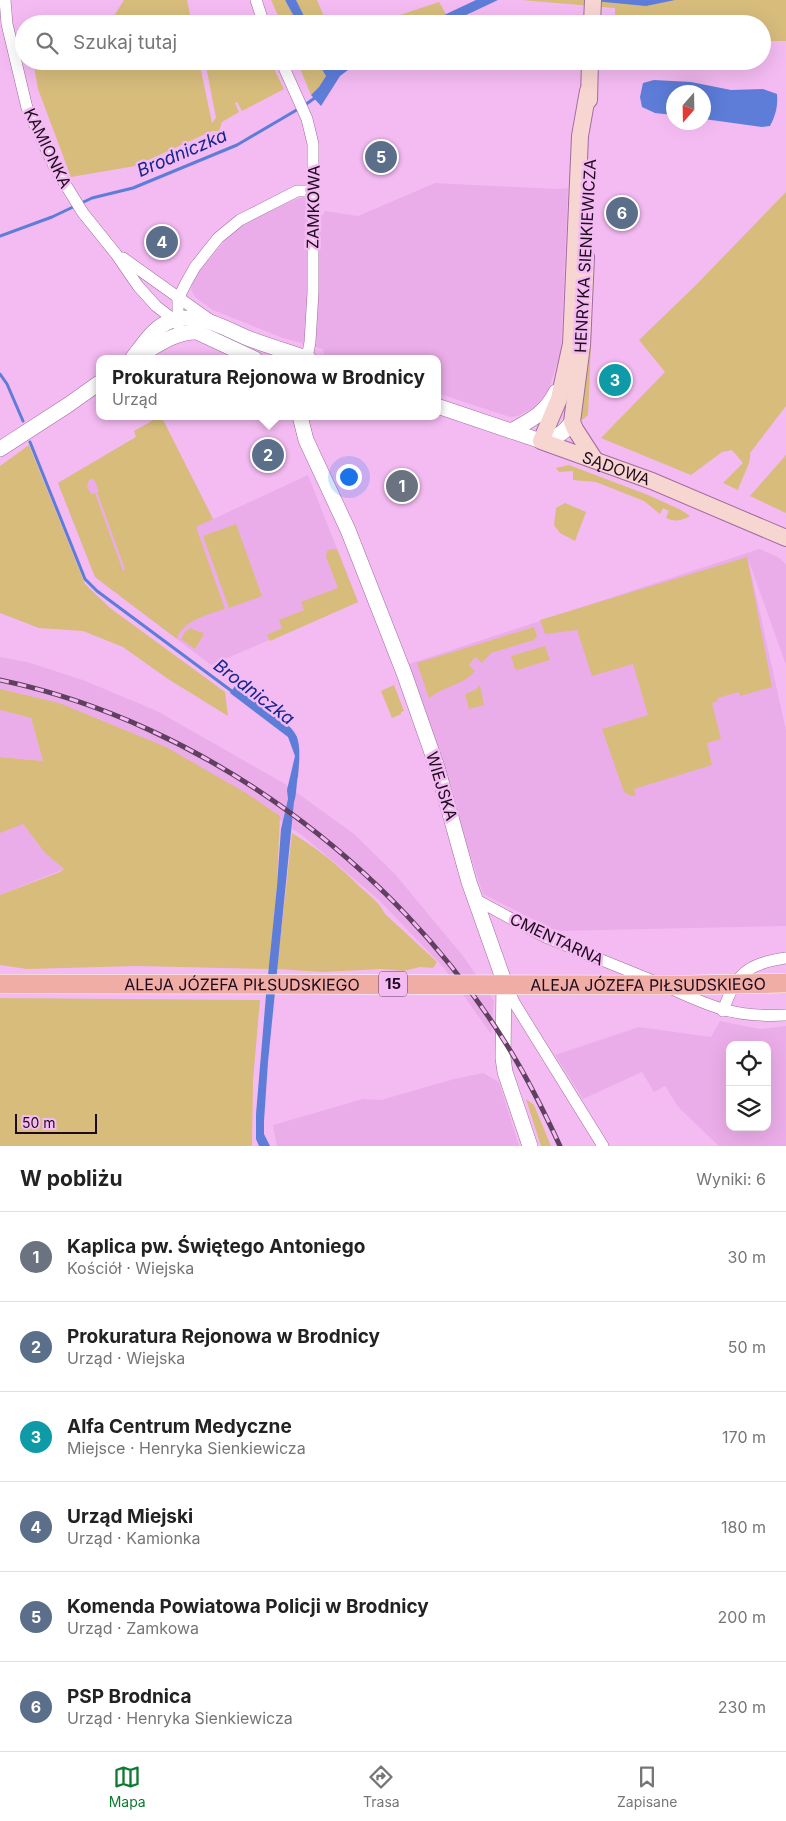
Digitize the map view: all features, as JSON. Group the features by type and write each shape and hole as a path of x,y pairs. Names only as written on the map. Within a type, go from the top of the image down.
{"main road":[{"path":"592,15 593,0"},
{"name":"HENRYKA SIENKIEWICZA","path":"541,441 559,398 578,312 582,241 580,136 588,91 589,70"},
{"name":"HENRYKA SIENKIEWICZA","path":"572,422 582,345 578,312"},
{"path":"572,422 595,460"},
{"name":"SĄDOWA","path":"541,441 708,504 786,538"},
{"name":"ALEJA JÓZEFA PIŁSUDSKIEGO","path":"0,984 697,985 786,983"}],"street":[{"name":"KAMIONKA","path":"4,0 7,24 15,58"},
{"path":"256,0 261,15"},
{"name":"KAMIONKA","path":"18,70 27,108 54,166 83,213 172,328"},
{"name":"ZAMKOWA","path":"285,70 307,119 313,144 313,292 308,355"},
{"path":"172,328 178,299 195,267 224,232 240,220 297,192 314,190"},
{"name":"KAMIONKA","path":"116,254 178,299 214,322"},
{"name":"KAMIONKA","path":"145,294 162,300 178,299"},
{"path":"156,306 158,320 172,328 184,332 197,332 246,355"},
{"path":"137,355 172,328 192,318 214,322 296,355"},
{"name":"HENRYKA SIENKIEWICZA","path":"511,431 534,418 549,406 564,376"},
{"path":"0,449 68,406 96,385"},
{"name":"SĄDOWA","path":"441,408 541,441"},
{"name":"WIEJSKA","path":"301,420 306,440 348,530 421,719 437,766 469,882 504,981 516,1004 603,1146"},
{"path":"541,441 559,435 572,422"},
{"name":"CMENTARNA","path":"475,899 551,940 635,972 724,1011 754,1015 786,1015"},
{"path":"724,1011 730,991 743,972 756,965 786,958"},
{"path":"504,981 503,1058 505,1072 530,1146"}],"shaded area":[{"path":"124,0 187,0 190,15 115,15"},
{"path":"271,0 285,0 293,15 278,15"},
{"path":"296,0 317,0 323,15 304,15"},
{"path":"521,0 786,0 786,41 771,41 771,15 615,15 615,8"},
{"path":"439,2 446,14 444,15 400,15"},
{"path":"35,70 201,70 212,123 216,118 207,70 274,70 284,89 242,111 237,102 235,103 239,112 222,122 219,131 212,131 135,166 71,177 38,89"},
{"path":"301,70 322,70 326,76 311,95"},
{"path":"435,183 568,188 561,351 548,392 535,407 518,416 510,417 441,394 441,355 326,355 323,349 283,338 213,310 195,297 191,290 194,277 232,233 251,220 294,200 303,197 308,199 308,211 323,215 325,211 358,216"},
{"path":"786,192 786,406 750,453 748,466 738,490 723,483 743,463 732,450 722,452 691,475 601,438 665,372 639,340 695,286"},
{"path":"592,321 588,415 582,420 578,418 588,324"},
{"path":"154,420 163,420 213,519 308,475 358,602 211,665 95,577 58,483 136,437 134,431"},
{"path":"154,420 163,420 213,519 196,527 225,609 196,619 184,627 177,639 95,577 58,483 136,437 134,431","holes":["94,479 99,492 97,492 125,569 123,571 95,493 91,494 87,487 89,480"]},
{"path":"29,445 85,584 110,608 225,692 228,716 168,679 123,647 83,631 39,628 0,613 0,466"},
{"path":"786,455 786,513 750,496"},
{"path":"569,465 648,495 690,516 678,520 666,518 669,511 663,508 660,514 644,501 596,482 573,480 573,471 559,472 556,468"},
{"path":"565,503 586,512 575,541 560,533 554,525 556,508"},
{"path":"236,524 262,596 229,608 203,536"},
{"path":"337,549 358,602 270,641 267,635 282,628 279,620 304,610 301,602 338,588 326,557 327,551"},
{"path":"759,549 778,557 786,564 786,665 748,559 786,730 786,926 556,931 483,894 409,664"},
{"path":"747,557 772,687 740,696 739,692 717,698 718,701 712,703 721,739 707,743 712,765 634,789 636,796 631,796 624,792 602,729 648,715 633,664 592,676 577,630 545,634 540,620"},
{"path":"534,627 537,636 534,640 491,653 482,663 475,657 469,665 475,671 470,676 429,698 417,663"},
{"path":"191,628 204,634 195,649 181,639 186,631"},
{"path":"545,646 550,660 515,669 511,656"},
{"path":"0,657 27,662 83,680 157,711 285,784 354,834 395,874 463,956 494,1001 491,1034 444,968 378,899 303,836 241,794 0,693"},
{"path":"394,685 404,711 392,718 381,691"},
{"path":"480,685 484,705 469,709 465,694 475,690"},
{"path":"0,689 59,703 166,747 246,793 280,816 277,886 269,969 137,966 27,969 0,965 0,895 64,869 45,853 23,824 0,833 0,757 43,761 31,718 0,710"},
{"path":"0,710 31,718 43,761 0,757"},
{"path":"0,777 23,824 45,853 64,869 0,895"},
{"path":"292,833 343,870 380,906 385,914 437,962 433,968 420,967 404,971 381,969 323,972 277,969"},
{"path":"0,998 260,1000 253,1080 252,1146 0,1146"},
{"path":"720,1021 760,1029 786,1026 786,1146 719,1146 679,1108 665,1086 654,1092 642,1072 583,1099 555,1055 639,1027 711,1037"},
{"path":"483,1073 499,1082 519,1146 277,1146 273,1125 363,1099 381,1100 454,1079"},
{"path":"526,1099 534,1105 551,1146 541,1146"}],"water":[{"path":"285,0 296,0 304,15 293,15"},
{"path":"476,0 498,0 466,15 444,15"},
{"path":"583,0 675,0 646,6"},
{"path":"322,70 348,70 340,76 321,106 311,95 326,76"},
{"path":"654,80 691,82 706,85 666,85 666,114 655,113 642,107 640,97 643,83"},
{"path":"711,86 731,90 763,89 777,94 777,106 770,126 762,127 711,120"},
{"path":"235,686 287,724 297,737 299,746 298,776 268,1062 264,1134 270,1146 259,1146 256,1139 256,1114 281,829 295,756 288,737 230,693"}],"waterway":[{"name":"Brodniczka","path":"305,105 316,97"},
{"name":"Brodniczka","path":"0,236 52,217 92,198 133,188 237,145 300,108"},
{"name":"Brodniczka","path":"0,374 7,384 23,421"},
{"name":"Brodniczka","path":"30,442 85,579 97,591 233,692"}],"railway":[{"path":"0,680 75,701 149,730 219,766 286,810 349,860 407,915 458,975 511,1052 560,1146"}],"place":[{"name":"Komenda Powiatowa Policji w Brodnicy","path":"381,157"},
{"name":"PSP Brodnica","path":"622,213"},
{"name":"Urząd Miejski","path":"162,242"},
{"name":"Alfa Centrum Medyczne","path":"615,380"},
{"name":"Prokuratura Rejonowa w Brodnicy","path":"268,455"},
{"name":"Kaplica pw. Świętego Antoniego","path":"402,486"}]}
